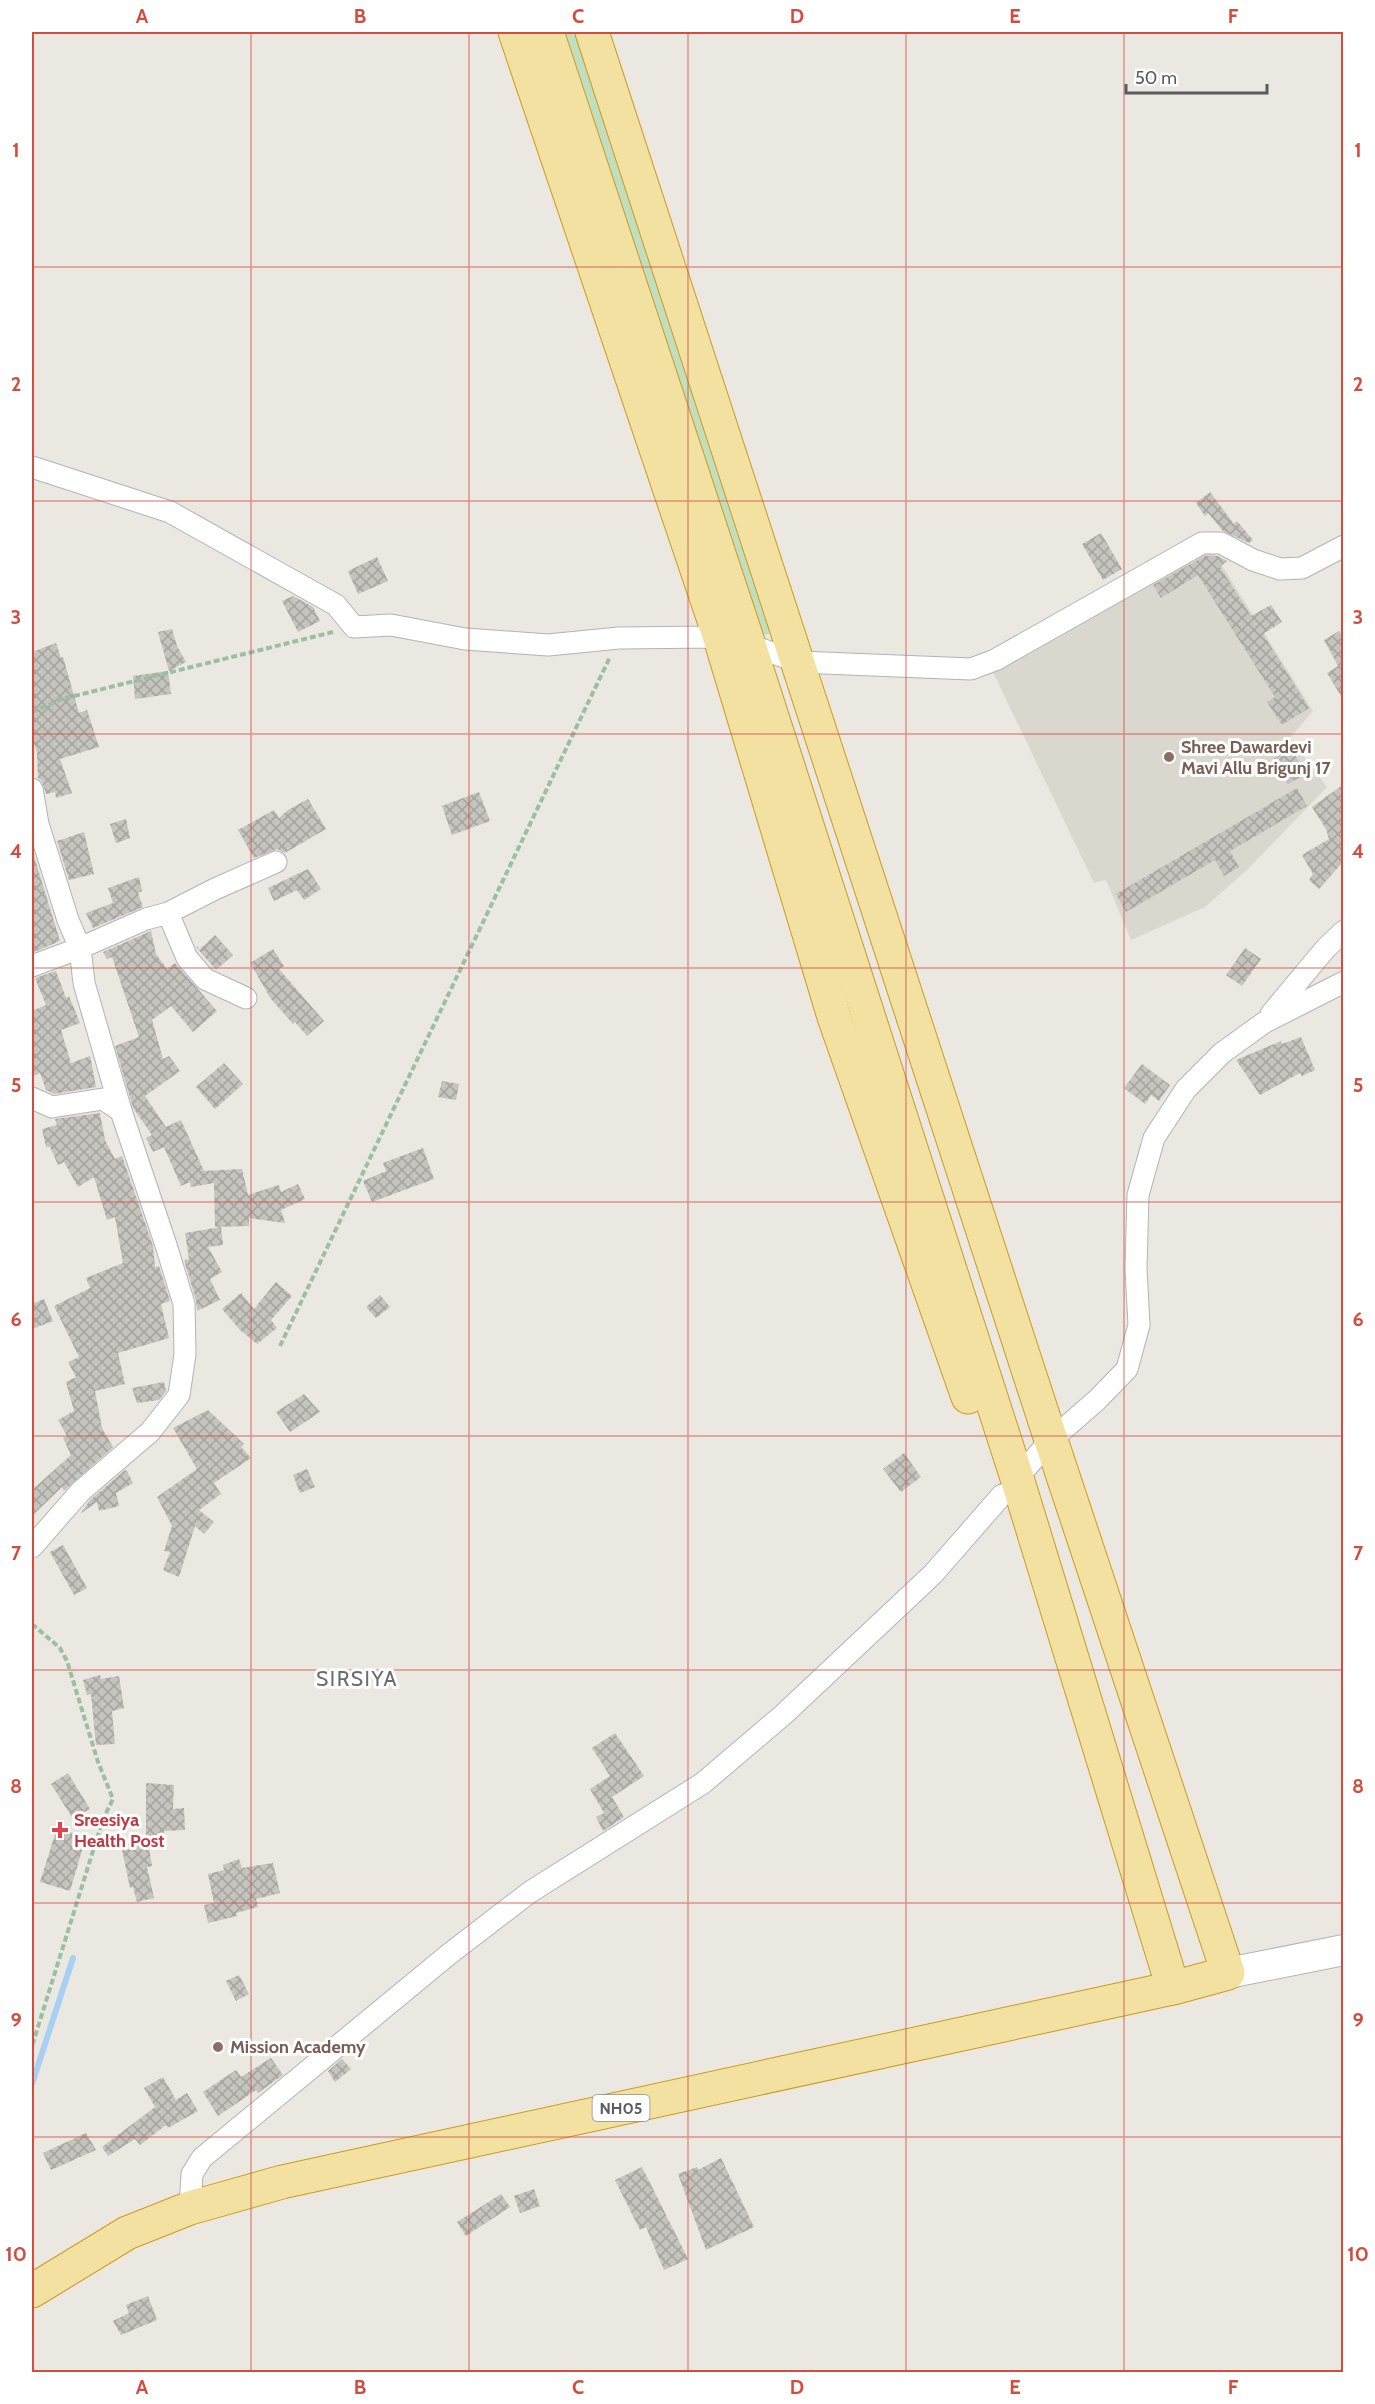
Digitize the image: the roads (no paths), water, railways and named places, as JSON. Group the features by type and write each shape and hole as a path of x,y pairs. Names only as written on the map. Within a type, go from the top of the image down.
{"highway":[{"path":"515,32 734,641"},
{"path":"547,32 734,641 1009,1487 1142,1886 1173,1988"},
{"path":"592,32 1051,1440 1228,1973"},
{"name":"NH05","path":"32,2291 128,2232 190,2208 282,2182 1173,1988 1228,1973"}],"main road":[{"name":"NH05","path":"1228,1973 1344,1950"}],"street":[{"path":"32,467 170,512 336,605 354,627 391,625 465,639 548,645 619,638 734,641 799,662 971,669 995,660 1202,543 1221,543 1253,560 1280,570 1302,568 1344,546"},
{"path":"32,789 38,824 68,920 80,948 84,983 121,1111 184,1304 185,1354 179,1395 150,1432 81,1491 32,1547"},
{"path":"32,966 146,919 168,913 215,888 276,862"},
{"path":"168,913 187,958 205,979 246,998"},
{"path":"1264,1022 1326,948 1344,931"},
{"path":"190,2208 192,2174 202,2158 448,1955 530,1892 703,1783 783,1715 933,1574 1051,1440 1097,1400 1127,1369 1140,1325 1136,1269 1138,1196 1154,1138 1186,1089 1222,1053 1264,1022 1344,982"},
{"path":"32,1098 52,1107 104,1099 121,1111"}],"waterway":[{"path":"32,2084 73,1958"}],"place":[{"name":"Shree Dawardevi Mavi Allu Brigunj 17","path":"1169,757"},
{"name":"Sreesiya Health Post","path":"60,1830"},
{"name":"Mission Academy","path":"218,2047"}],"district":[{"name":"SIRSIYA","path":"357,1678"}]}
